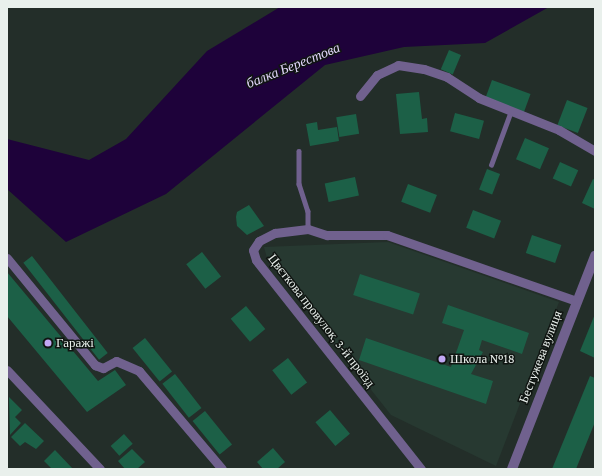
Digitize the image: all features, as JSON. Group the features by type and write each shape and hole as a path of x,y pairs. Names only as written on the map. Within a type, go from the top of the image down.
{"street":[{"path":"360,96 377,75 398,65 447,77 479,98 559,130 595,151"},
{"name":"Цвєткова провулок, 3-й проїзд","path":"421,469 256,260 253,250 259,241 275,233 308,229 327,235 387,235 576,301"},
{"name":"Бестужева вулиця","path":"512,469 576,301 595,256"},
{"path":"7,258 95,365 103,368 116,361 139,371 222,469"},
{"path":"7,370 100,469"}],"lane":[{"path":"490,165 511,111"},
{"path":"299,151 299,184 308,211 308,229"}],"shaded area":[{"name":"Школа №18","path":"388,242 559,302 496,466 391,415 267,258 264,247"}],"water":[{"name":"балка Берестова","path":"280,7 549,7 485,43 404,47 325,65 166,194 66,242 7,189 7,139 89,160 126,139 207,51"}],"building":[{"path":"449,50 461,55 453,74 441,69"},
{"path":"492,80 531,94 524,113 485,99"},
{"path":"419,92 422,119 427,118 428,132 400,134 396,94"},
{"path":"567,100 588,108 578,133 557,125"},
{"path":"455,113 484,121 479,139 450,131"},
{"path":"356,114 359,134 339,137 336,117"},
{"path":"317,122 318,130 337,127 339,141 310,146 306,124"},
{"path":"525,138 549,148 540,169 516,159"},
{"path":"560,162 578,170 571,187 553,178"},
{"path":"487,169 500,174 492,195 479,190"},
{"path":"355,177 359,196 329,202 325,183"},
{"path":"593,179 595,180 595,209 582,203"},
{"path":"408,184 437,195 430,213 401,202"},
{"path":"249,205 264,226 247,235 237,226 236,217 237,212"},
{"path":"473,210 501,221 494,238 466,228"},
{"path":"532,235 561,245 555,263 526,253"},
{"path":"202,252 221,276 205,289 186,264"},
{"name":"Гаражі","path":"32,256 108,353 99,360 23,263"},
{"name":"Гаражі","path":"7,272 98,381 115,370 126,385 87,412 7,316"},
{"path":"360,274 420,293 413,314 353,295"},
{"path":"448,305 529,333 522,354 482,340 479,350 483,352 471,374 493,381 486,404 359,360 366,338 451,367 464,330 442,323"},
{"path":"246,306 265,329 250,342 231,319"},
{"path":"595,314 595,358 580,351"},
{"path":"145,338 172,371 160,381 133,348"},
{"path":"288,358 307,382 291,395 272,370"},
{"path":"175,374 201,408 189,418 162,384"},
{"path":"590,376 595,378 595,422 576,469 552,469"},
{"path":"9,397 22,410 15,417 21,423 10,435"},
{"path":"330,410 350,434 335,446 315,422"},
{"path":"205,411 232,444 220,454 193,421"},
{"path":"25,423 44,441 36,449 25,442 20,446 11,437"},
{"path":"124,434 133,444 119,456 111,446"},
{"path":"273,448 285,462 277,469 263,469 257,462"},
{"path":"132,449 145,462 137,469 125,469 118,461"},
{"path":"55,450 73,469 52,469 44,461"}],"place":[{"name":"Гаражі","path":"48,343"},
{"name":"Школа №18","path":"442,359"}]}
